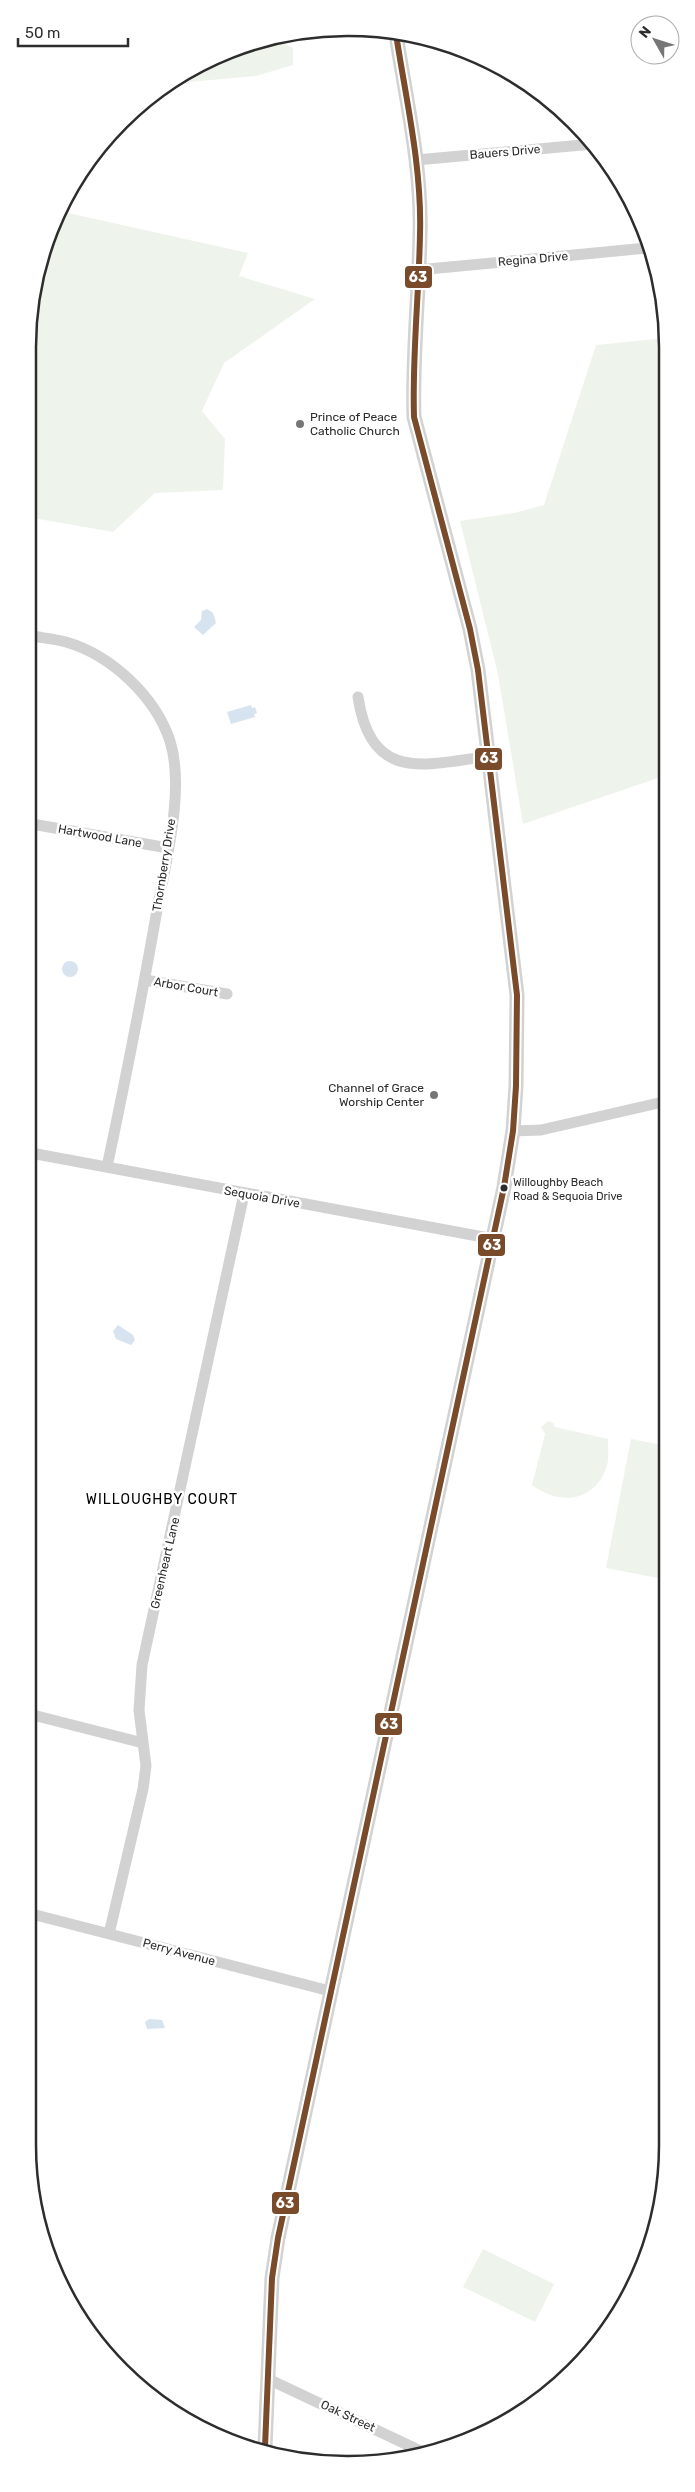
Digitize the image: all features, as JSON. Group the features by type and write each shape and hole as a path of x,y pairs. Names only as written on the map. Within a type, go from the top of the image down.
{"street":[{"path":"265,2444 272,2278 275,2254 494,1239 507,1175 513,1131 517,1063 516,995 490,756 478,670 470,629 414,417 413,388 420,233 416,160 397,40"},
{"name":"Bauers Drive","path":"416,160 584,145"},
{"name":"Regina Drive","path":"418,270 642,248"},
{"name":"Thornberry Drive","path":"36,637 66,642 95,655 126,677 151,706 170,740 176,772 176,790 168,848 145,980 107,1167"},
{"path":"358,697 362,720 370,739 382,752 398,761 412,765 490,756"},
{"name":"Hartwood Lane","path":"36,825 168,848"},
{"name":"Arbor Court","path":"145,980 227,994"},
{"path":"513,1131 541,1130 659,1103"},
{"name":"Sequoia Drive","path":"36,1154 494,1239"},
{"name":"Greenheart Lane","path":"109,1934 144,1789 146,1766 139,1710 142,1665 244,1194"},
{"path":"36,1716 143,1743"},
{"name":"Perry Avenue","path":"36,1915 330,1992"},
{"name":"Oak Street","path":"268,2379 415,2448"}],"shaded area":[{"path":"283,43 293,48 293,65 256,76 185,82 210,68 247,53"},
{"path":"67,213 248,253 239,276 315,299 224,363 202,411 225,439 223,490 155,493 113,532 36,519 36,348 39,307 47,267"},
{"path":"659,339 659,778 523,824 498,674 460,521 514,513 544,505 596,345"},
{"path":"207,609 213,613 216,623 203,635 194,627 201,620 202,611"},
{"path":"251,705 252,708 255,707 257,713 254,714 255,717 231,724 227,712"},
{"path":"67,961 73,961 78,966 76,975 67,977 62,972 62,966"},
{"path":"118,1325 133,1335 135,1340 131,1345 116,1339 113,1331"},
{"path":"548,1421 553,1423 555,1427 608,1439 607,1466 601,1478 594,1487 576,1497 554,1496 532,1485 545,1434 541,1427"},
{"path":"631,1439 659,1444 659,1578 606,1568"},
{"path":"149,2019 162,2020 165,2028 147,2029 145,2022"},
{"path":"483,2249 554,2284 535,2322 463,2287"}],"transit line":[{"name":"63","path":"265,2444 272,2278 278,2238 504,1187 513,1131 516,1086 517,995 478,670 470,629 414,417 420,209 413,134 397,40"}],"place":[{"name":"Prince of Peace Catholic Church","path":"300,424"},
{"name":"Channel of Grace Worship Center","path":"434,1095"},
{"name":"Willoughby Beach Road & Sequoia Drive","path":"504,1188"}],"district":[{"name":"WILLOUGHBY COURT","path":"162,1499"}]}
